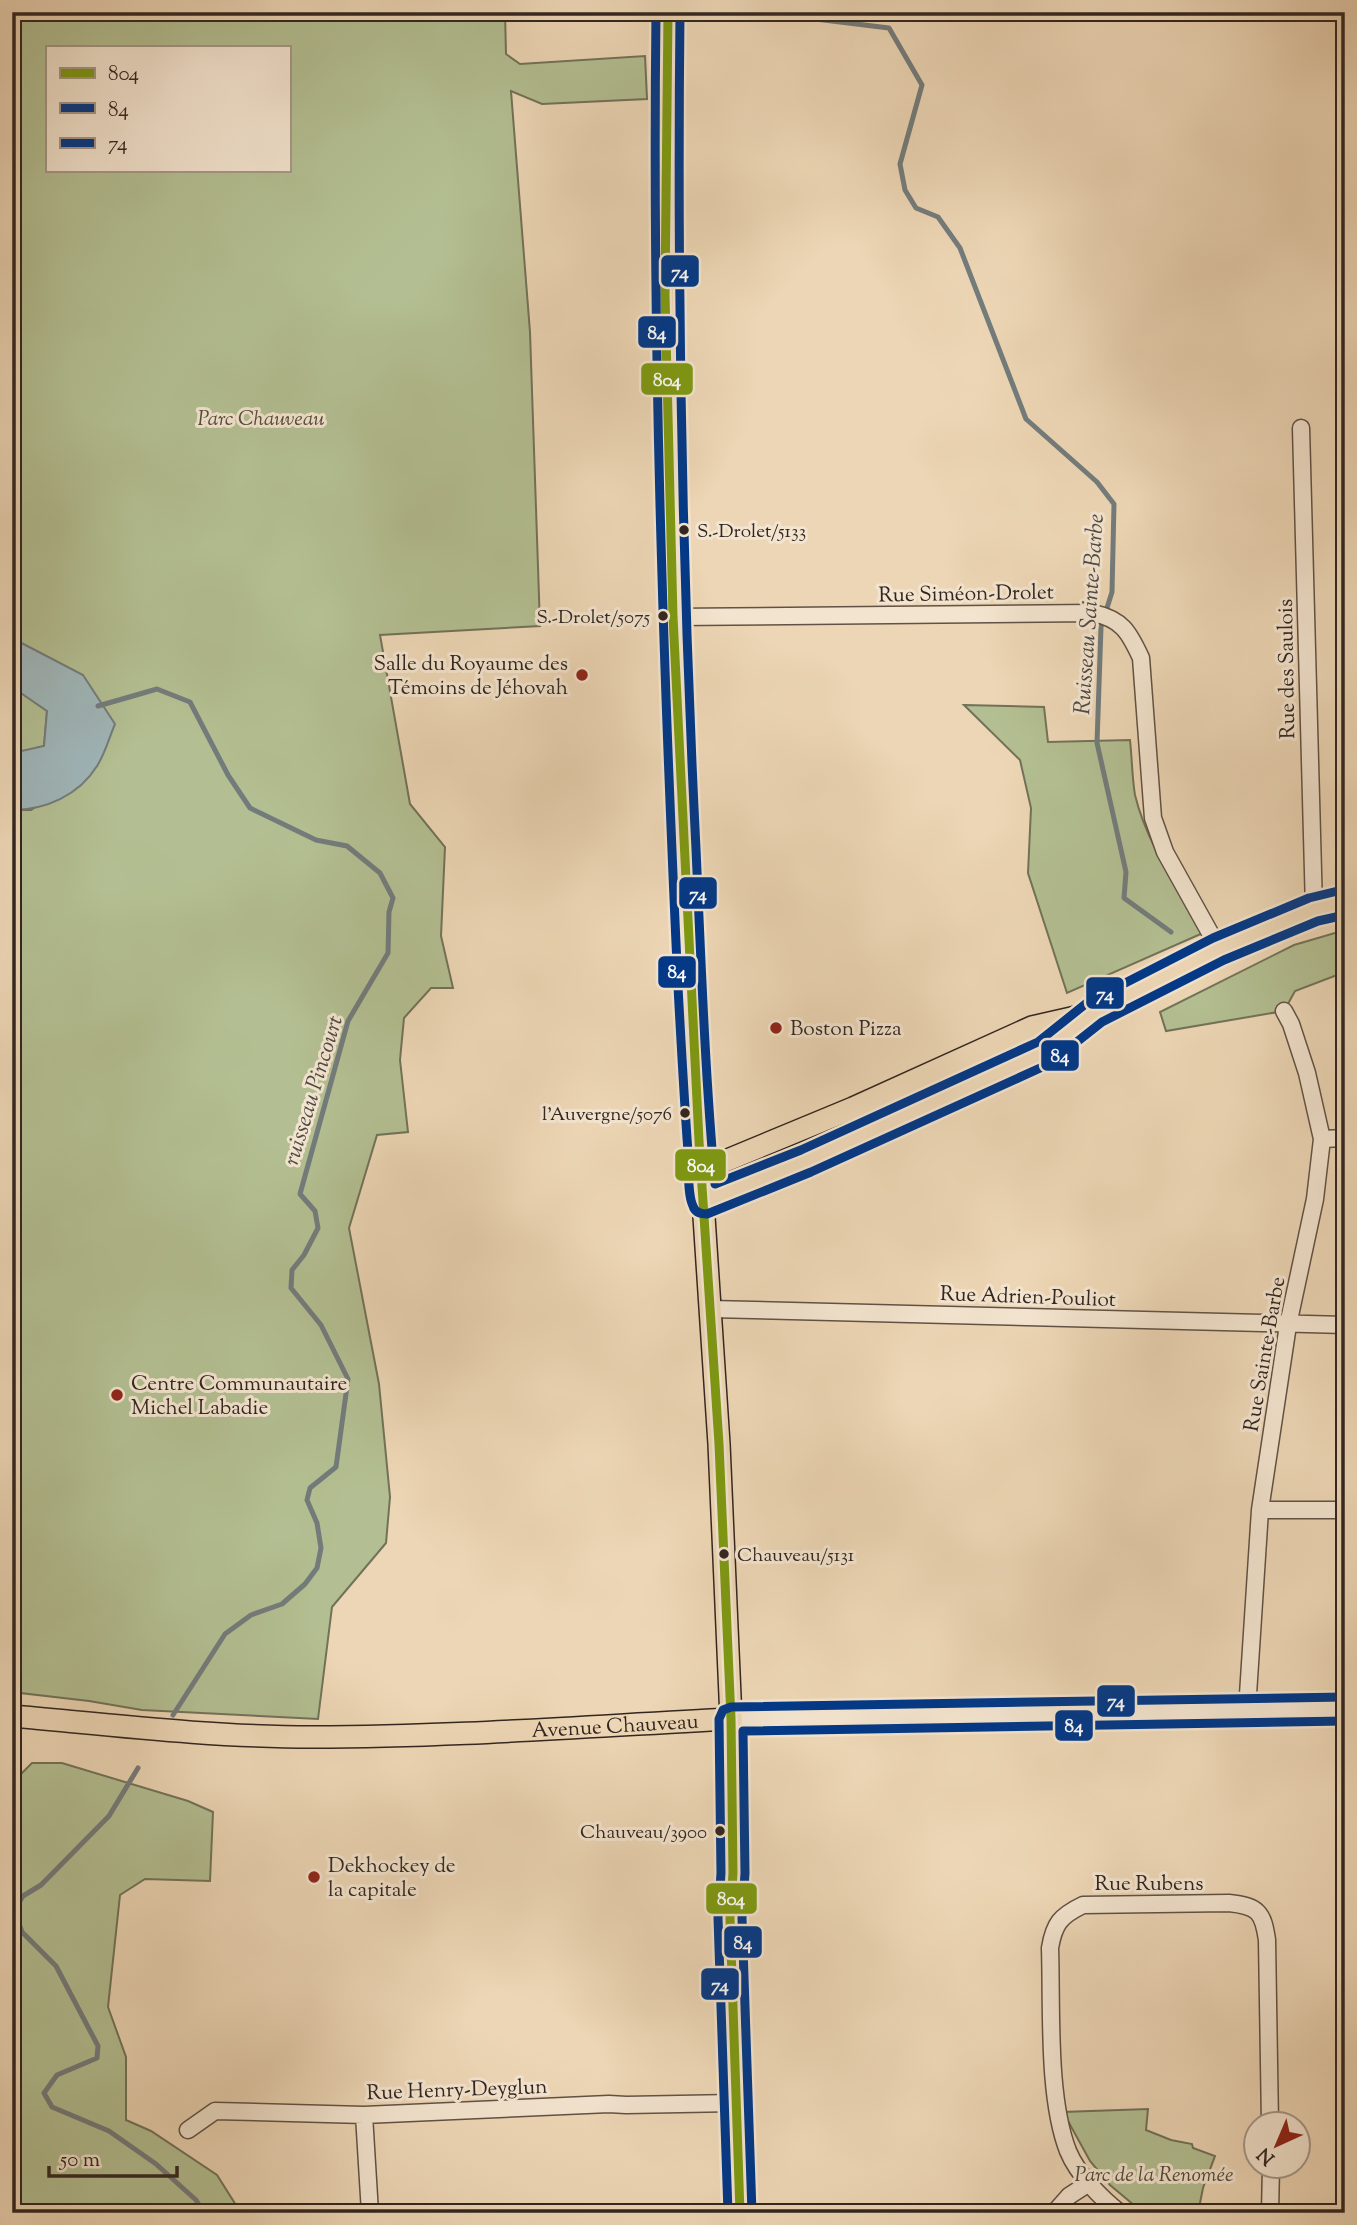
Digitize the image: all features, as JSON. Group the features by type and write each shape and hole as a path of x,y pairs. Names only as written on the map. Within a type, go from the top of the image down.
{"main road":[{"path":"668,12 665,295 673,617 731,1719 733,1873 730,1918 734,2103 740,2213"},
{"path":"704,1202 806,1161 1044,1054 1095,1012 1219,949 1314,909 1345,902"},
{"path":"701,1171 853,1108 1032,1027 1095,1012"},
{"name":"Avenue Chauveau","path":"12,1716 224,1734 311,1737 731,1719"}],"street":[{"name":"Rue des Saulois","path":"1301,428 1314,909"},
{"name":"Rue Siméon-Drolet","path":"673,617 1093,613 1113,617 1133,640 1141,658 1153,818 1165,852 1219,949"},
{"name":"Rue Sainte-Barbe","path":"1247,1710 1260,1510 1288,1325 1315,1199 1322,1139 1307,1073 1292,1024 1283,1011"},
{"path":"1322,1139 1345,1138"},
{"name":"Rue Adrien-Pouliot","path":"711,1309 1345,1325"},
{"path":"1260,1510 1345,1510"},
{"name":"Avenue Chauveau","path":"731,1719 1345,1709"},
{"name":"Rue Rubens","path":"1089,2183 1069,2154 1060,2125 1055,2090 1050,1948 1053,1930 1062,1917 1083,1905 1229,1903 1248,1905 1258,1912 1265,1924 1267,1940 1270,2110"},
{"name":"Rue Henry-Deyglun","path":"188,2130 215,2111 365,2115 609,2104 734,2103"},
{"path":"365,2115 370,2213"},
{"path":"1270,2180 1270,2213"},
{"path":"1054,2213 1069,2196 1089,2183 1120,2213"}],"green space":[{"name":"Parc Chauveau","path":"12,12 505,12 506,54 520,64 645,56 647,99 542,104 511,91 530,332 540,626 380,635 410,804 445,847 441,936 453,988 431,988 404,1018 400,1060 408,1132 377,1135 349,1228 379,1384 390,1497 386,1543 332,1607 318,1719 142,1710 12,1692 12,810 31,810 97,766 12,638"},
{"path":"12,686 47,711 44,746 14,754 12,753"},
{"path":"964,705 1044,707 1048,742 1130,740 1134,788 1140,813 1155,849 1203,933 1067,993 1028,873 1031,808 1020,760"},
{"path":"1345,930 1345,972 1295,991 1284,1011 1166,1031 1160,1012 1294,945"},
{"path":"32,1763 62,1763 188,1801 213,1812 210,1881 145,1879 120,1895 108,2007 126,2057 126,2120 151,2131 217,2175 241,2213 12,2213 12,1783"},
{"name":"Parc de la Renomée","path":"1148,2109 1146,2130 1171,2140 1192,2144 1193,2148 1215,2156 1203,2188 1198,2213 1146,2213 1135,2206 1110,2185 1090,2161 1063,2112"}],"water":[{"path":"12,638 83,675 115,724 100,761 81,785 49,804 12,810 12,753 44,746 47,711 12,687"}],"waterway":[{"name":"Ruisseau Sainte-Barbe","path":"758,12 889,28 922,85 900,164 905,190 916,208 938,217 960,248 1026,419 1097,482 1114,504 1112,592 1101,627 1097,743 1126,872 1124,898 1171,932"},
{"name":"ruisseau Pincourt","path":"98,706 157,689 190,702 228,775 250,808 316,840 347,846 380,873 393,898 389,912 388,953 348,1021 300,1194 315,1211 318,1228 304,1255 292,1270 291,1288 321,1325 348,1379 336,1467 310,1488 307,1500 317,1523 321,1548 317,1568 305,1584 282,1604 251,1615 225,1634 173,1715"},
{"name":"ruisseau Pincourt","path":"138,1768 109,1816 41,1885 23,1896 14,1911 22,1932 56,1966 98,2046 97,2058 57,2075 44,2093 52,2107 109,2131 156,2164 196,2200 204,2213"}],"transit line":[{"name":"84","path":"656,12 657,378 663,622 678,987 689,1187 695,1210 707,1214 811,1172 1049,1064 1102,1022 1224,960 1318,921 1345,915"},
{"name":"804","path":"668,12 665,295 673,617 699,1141 719,1444 731,1719 733,1873 730,1918 740,2213"},
{"name":"74","path":"680,12 679,221 684,535 702,975 715,1184 801,1150 1038,1042 1088,1002 1213,938 1309,898 1342,890"},
{"name":"74","path":"728,2213 718,1918 721,1873 719,1719 723,1710 731,1707 1345,1697"},
{"name":"84","path":"752,2213 742,1918 745,1873 743,1731 1345,1721"}],"place":[{"name":"S.-Drolet/5133","path":"684,530"},
{"name":"S.-Drolet/5075","path":"663,616"},
{"name":"Salle du Royaume des Témoins de Jéhovah","path":"582,675"},
{"name":"Boston Pizza","path":"776,1028"},
{"name":"l'Auvergne/5076","path":"685,1113"},
{"name":"Centre Communautaire Michel Labadie","path":"117,1395"},
{"name":"Chauveau/5131","path":"724,1554"},
{"name":"Chauveau/3900","path":"720,1831"},
{"name":"Dekhockey de la capitale","path":"314,1877"}]}
